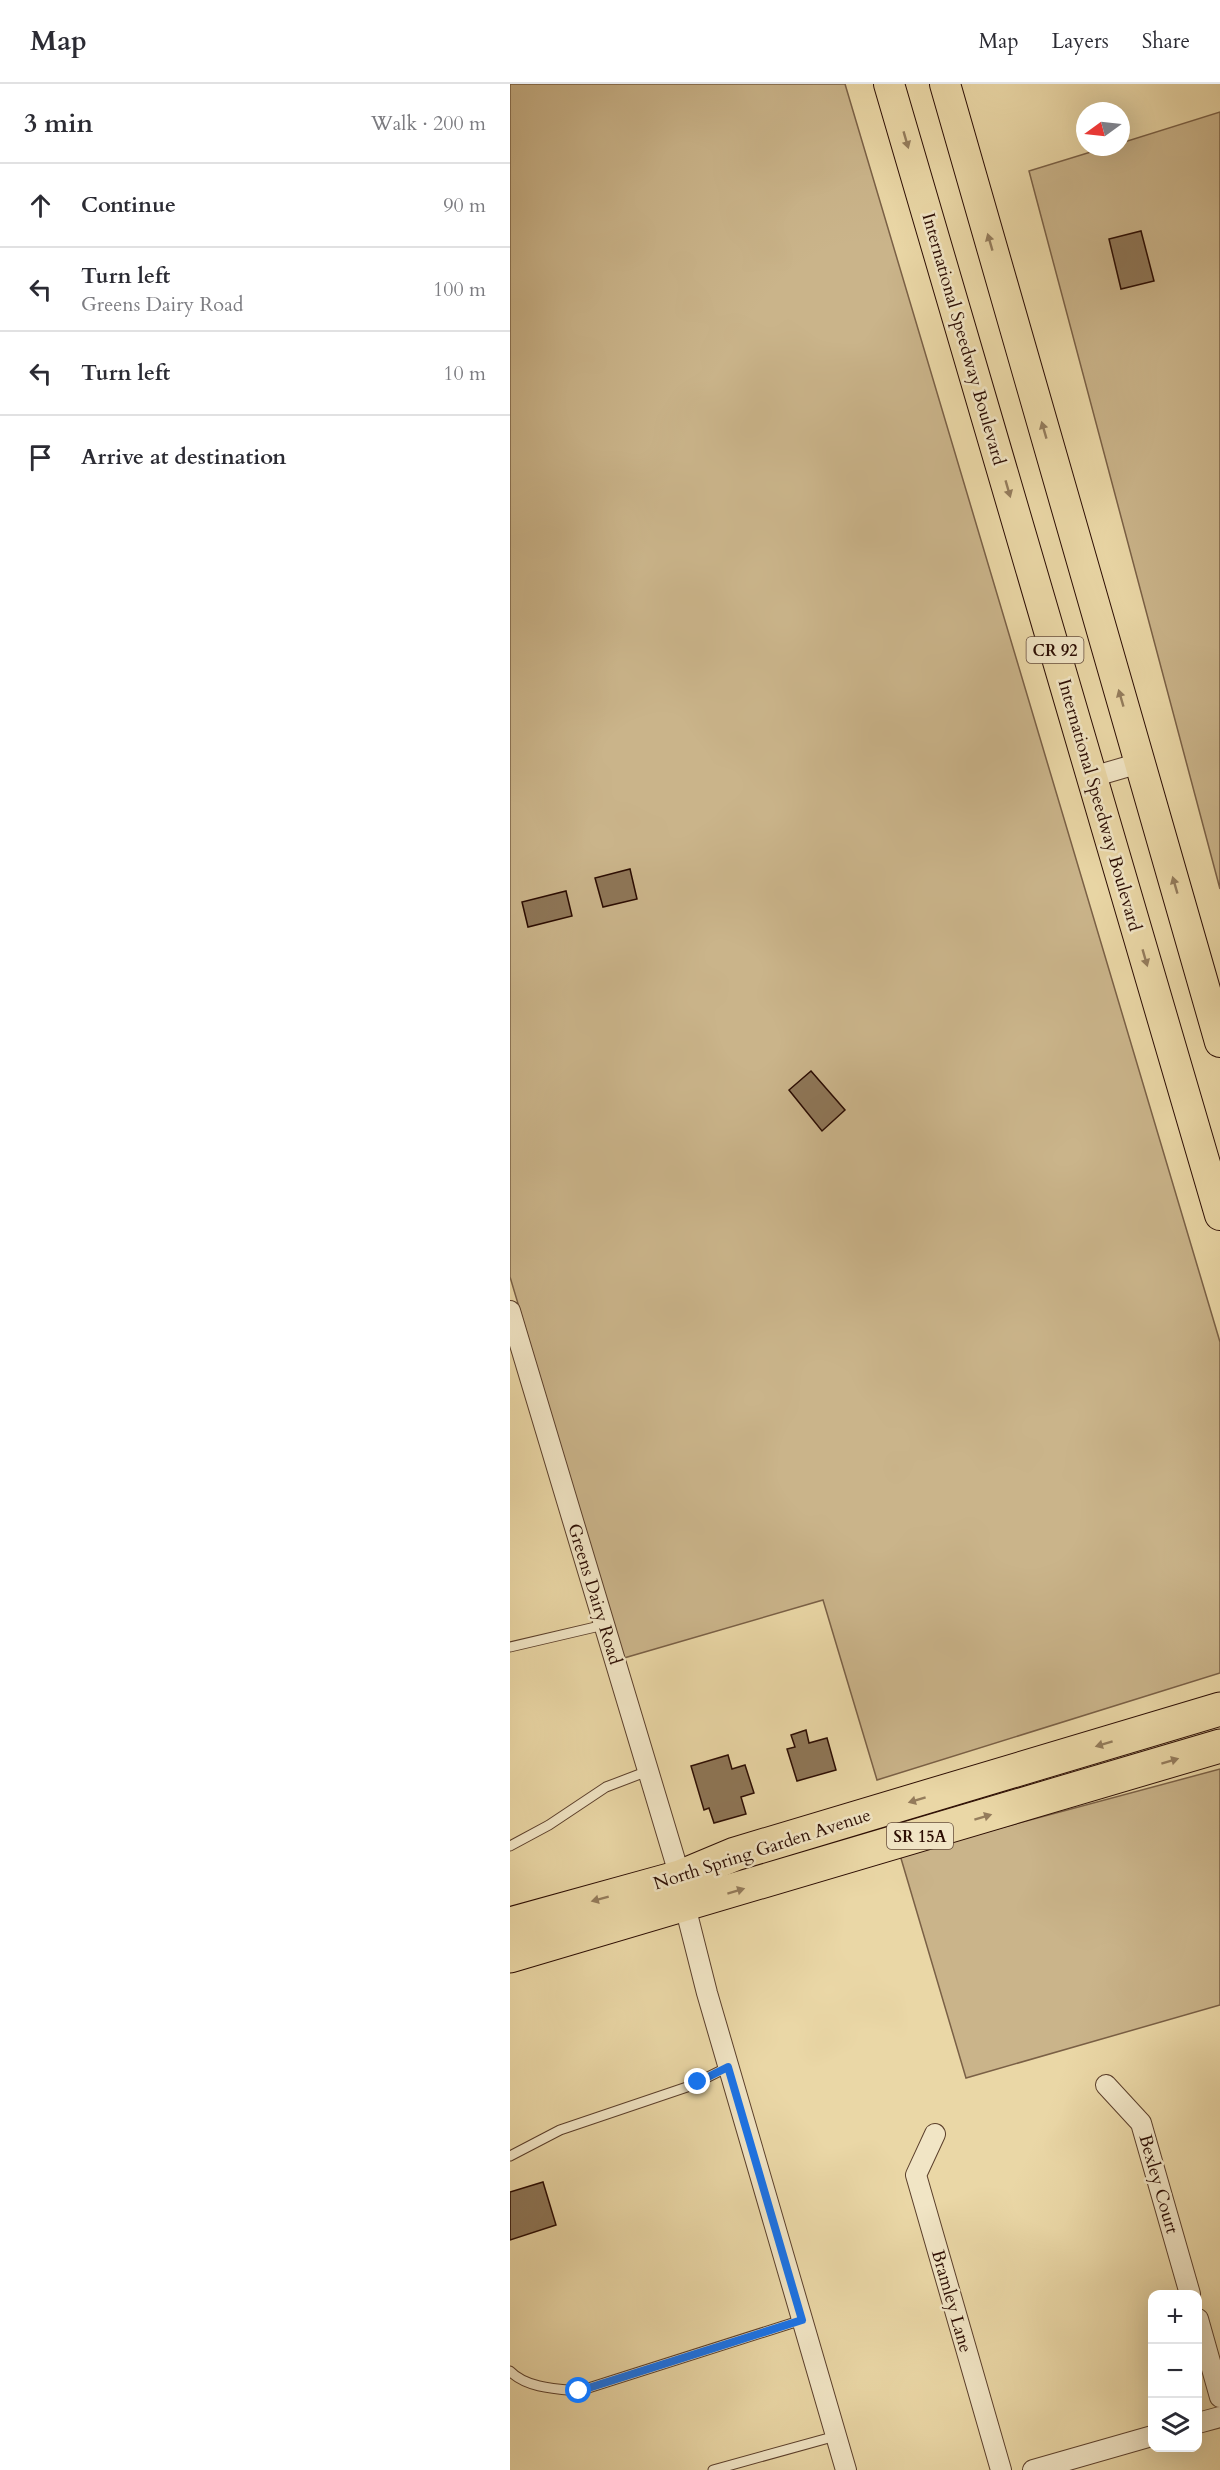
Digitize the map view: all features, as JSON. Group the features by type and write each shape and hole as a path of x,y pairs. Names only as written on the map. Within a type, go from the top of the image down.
{"highway":[{"name":"North Spring Garden Avenue","path":"510,1956 620,1925 682,1892 735,1854 1220,1709"},
{"name":"North Spring Garden Avenue","path":"510,1924 682,1892 1220,1746"}],"main road":[{"name":"International Speedway Boulevard","path":"890,84 1220,1215"},
{"name":"CR 92","path":"945,84 1220,1042"},
{"path":"1204,1160 1220,1202"}],"street":[{"path":"1092,777 1140,763"},
{"name":"Greens Dairy Road","path":"510,1311 648,1772 728,2067 846,2470"},
{"name":"Bexley Court","path":"1106,2085 1141,2123 1190,2290"},
{"name":"Bramley Lane","path":"935,2134 916,2175 1000,2470"},
{"path":"1202,2336 1220,2397"},
{"path":"1202,2422 1220,2417"},
{"path":"1033,2470 1148,2437"}],"lane":[{"path":"510,1647 604,1624"},
{"path":"510,1846 549,1825 606,1787 648,1772"},
{"path":"510,2156 560,2130 690,2086 728,2067"},
{"path":"510,2371 515,2376 553,2389 579,2391 802,2320"},
{"path":"713,2470 836,2436"}],"shaded area":[{"path":"510,84 845,84 1220,1342 1220,1673 877,1780 823,1600 624,1658 510,1277"},
{"path":"1220,112 1220,889 1029,171 1078,156 1130,156 1130,140"},
{"path":"1220,1769 1220,2005 966,2078 900,1855"}],"building":[{"path":"1141,231 1154,281 1121,289 1109,239"},
{"path":"630,869 637,899 603,907 595,878"},
{"path":"566,891 572,916 528,927 522,902"},
{"path":"811,1071 845,1110 822,1131 789,1090"},
{"path":"806,1730 809,1743 827,1738 836,1770 797,1781 787,1749 795,1747 791,1735"},
{"path":"728,1755 732,1769 745,1765 754,1793 741,1797 746,1814 714,1823 709,1808 704,1810 691,1766"},
{"path":"543,2182 556,2225 510,2240 510,2192"}],"route":[{"path":"579,2391 802,2320 728,2067 698,2082"}]}
